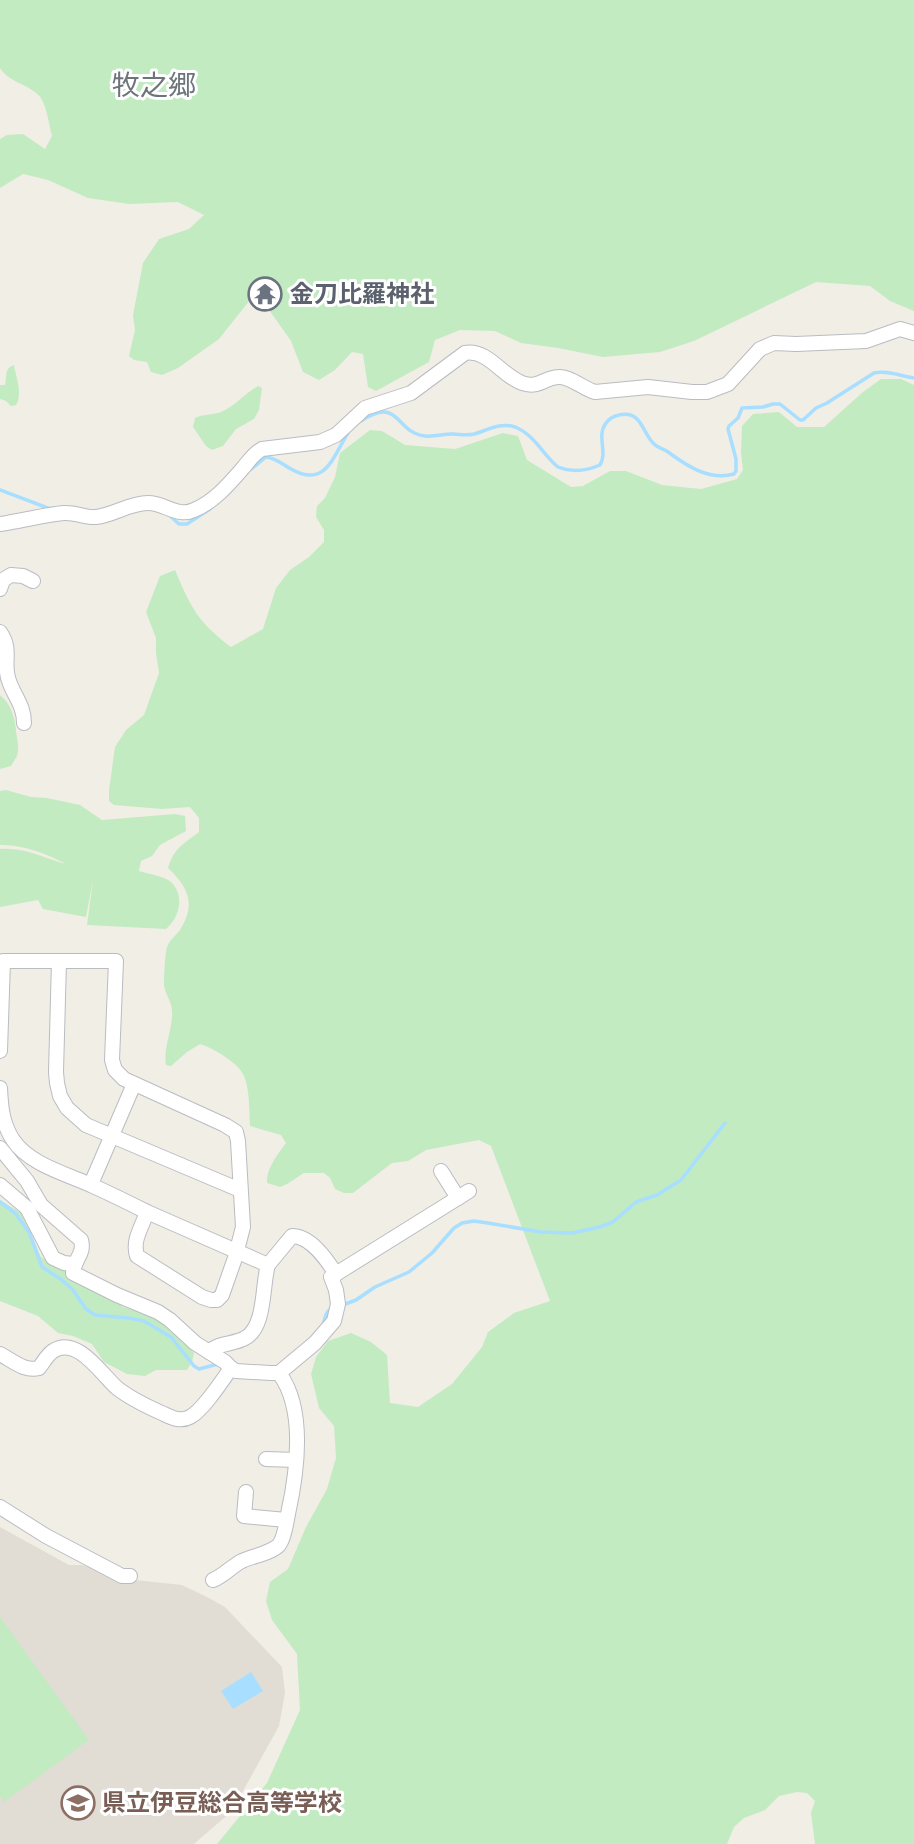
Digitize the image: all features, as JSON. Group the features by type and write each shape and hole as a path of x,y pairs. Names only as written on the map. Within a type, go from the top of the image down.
{"street":[{"path":"0,524 64,513 93,517 132,505 149,503 180,513 191,512 212,500 254,453 262,449 329,439 365,408 411,393 465,352 475,352 512,378 531,385 564,377 595,391 648,387 692,392 707,391 728,384 760,349 774,343 866,341 900,329 914,333"},
{"path":"0,589 3,580 11,575 23,576 33,581"},
{"path":"0,632 7,642 7,672 22,706 24,723"},
{"path":"0,1051 2,961 116,961 112,1060 115,1070 124,1079 236,1132 243,1227 222,1295 218,1300 202,1297 137,1256 135,1240 147,1212"},
{"path":"59,961 56,1072 60,1096 67,1108 86,1125 240,1190"},
{"path":"90,1184 134,1084"},
{"path":"0,1088 1,1114 15,1142 30,1156 147,1212 268,1265"},
{"path":"0,1148 27,1181 41,1205 81,1240 82,1252 73,1264 73,1273 158,1312 195,1343 236,1371 279,1373 315,1343 334,1321 338,1304 331,1277 463,1194 441,1171"},
{"path":"0,1185 27,1208 53,1258 73,1264"},
{"path":"209,1352 218,1345 245,1338 252,1332 264,1301 264,1281 268,1265 292,1236 306,1241 328,1260 336,1275"},
{"path":"0,1354 32,1370 39,1368 51,1352 59,1348 77,1350 119,1390 172,1418 181,1420 189,1418 196,1411 230,1368"},
{"path":"213,1580 239,1563 278,1545 286,1520 296,1460 295,1414 288,1390 279,1373"},
{"path":"265,1460 296,1460"},
{"path":"246,1492 244,1516 286,1520"},
{"path":"0,1507 68,1548 122,1576 130,1576"}],"shaded area":[{"path":"0,1527 69,1565 82,1565 125,1579 182,1585 209,1598 225,1607 282,1667 285,1693 279,1726 232,1811 194,1844 0,1844"}],"green space":[{"path":"0,0 914,0 914,311 890,301 870,286 816,282 694,341 660,352 603,357 521,343 495,331 460,330 435,340 429,362 376,391 368,387 363,354 352,352 335,370 319,380 303,372 291,341 262,300 250,300 219,339 178,368 162,375 151,372 147,362 134,360 129,356 135,330 133,315 143,263 159,239 189,229 204,215 178,202 129,204 88,198 48,180 23,174 0,188 0,139 7,135 23,134 45,149 52,136 41,98 0,68"},
{"path":"14,365 19,396 16,405 11,406 0,399 0,385 5,385 7,371"},
{"path":"881,379 901,379 914,385 914,1844 815,1844 811,1813 815,1801 807,1793 797,1792 779,1796 765,1810 744,1818 734,1827 727,1844 217,1844 267,1783 300,1710 297,1654 272,1620 266,1601 270,1582 288,1569 306,1527 327,1489 336,1458 334,1426 319,1408 311,1374 316,1357 328,1341 351,1333 371,1342 387,1355 390,1403 418,1407 452,1384 482,1347 488,1332 514,1313 550,1301 491,1146 479,1140 426,1150 408,1161 392,1163 353,1193 335,1189 330,1178 324,1173 304,1173 280,1187 267,1183 267,1178 273,1162 286,1143 281,1135 250,1126 247,1088 244,1076 237,1066 218,1052 200,1044 171,1066 166,1065 172,1011 164,985 166,950 185,921 189,904 181,882 168,868 176,851 199,832 199,818 190,807 162,809 114,805 109,801 115,747 126,730 144,715 159,673 156,638 146,612 160,576 175,570 197,613 211,630 231,647 263,629 276,588 290,570 324,542 324,530 316,517 317,506 325,498 335,477 340,453 370,430 382,431 405,445 455,449 503,433 518,436 527,460 571,487 583,486 610,471 626,471 662,485 701,489 737,479 743,470 742,426 753,414 779,412 797,427 824,427"},
{"path":"258,386 262,388 259,410 254,419 236,429 223,446 212,450 206,446 193,427 195,418 226,409"},
{"path":"0,695 13,715 18,749 11,766 0,769"},
{"path":"0,791 80,805 102,820 175,814 185,816 186,831 160,845 152,856 141,861 139,871 165,879 176,889 179,907 171,924 166,929 87,925 93,880 86,917 43,909 38,900 0,907 0,849 26,851 66,864 34,850 0,845"},
{"path":"0,1200 21,1213 41,1257 53,1265 69,1267 105,1291 123,1307 159,1318 180,1337 194,1353 187,1370 156,1370 145,1376 127,1374 104,1362 92,1344 58,1333 38,1316 0,1301"},
{"path":"0,1617 89,1740 4,1802 0,1796"}],"water":[{"path":"251,1672 263,1691 233,1709 221,1691"}],"waterway":[{"path":"361,421 383,412 396,418 408,429 425,436 471,435 499,426 515,427 528,435 558,467 579,471 600,465 603,455 603,428 612,418 627,414 637,419 657,447 699,471 725,476 736,471 736,459 728,429 738,418 742,408 780,404 803,420 816,408 874,373 914,378"},
{"path":"250,470 266,457 303,474 313,475 333,460 348,433"},
{"path":"0,490 53,510"},
{"path":"169,515 179,524 187,524 210,509"},
{"path":"340,1306 409,1272 462,1223 474,1221 541,1232 572,1233 613,1222 636,1202 657,1195 681,1180 725,1123"},
{"path":"0,1202 15,1213 29,1232 42,1267 73,1290 86,1309 95,1315 144,1321 171,1337 199,1369 218,1364"},
{"path":"323,1325 327,1312 333,1308"}],"place":[{"name":"金刀比羅神社","path":"265,294"},
{"name":"県立伊豆総合高等学校","path":"78,1803"}],"district":[{"name":"牧之郷","path":"154,85"}]}
